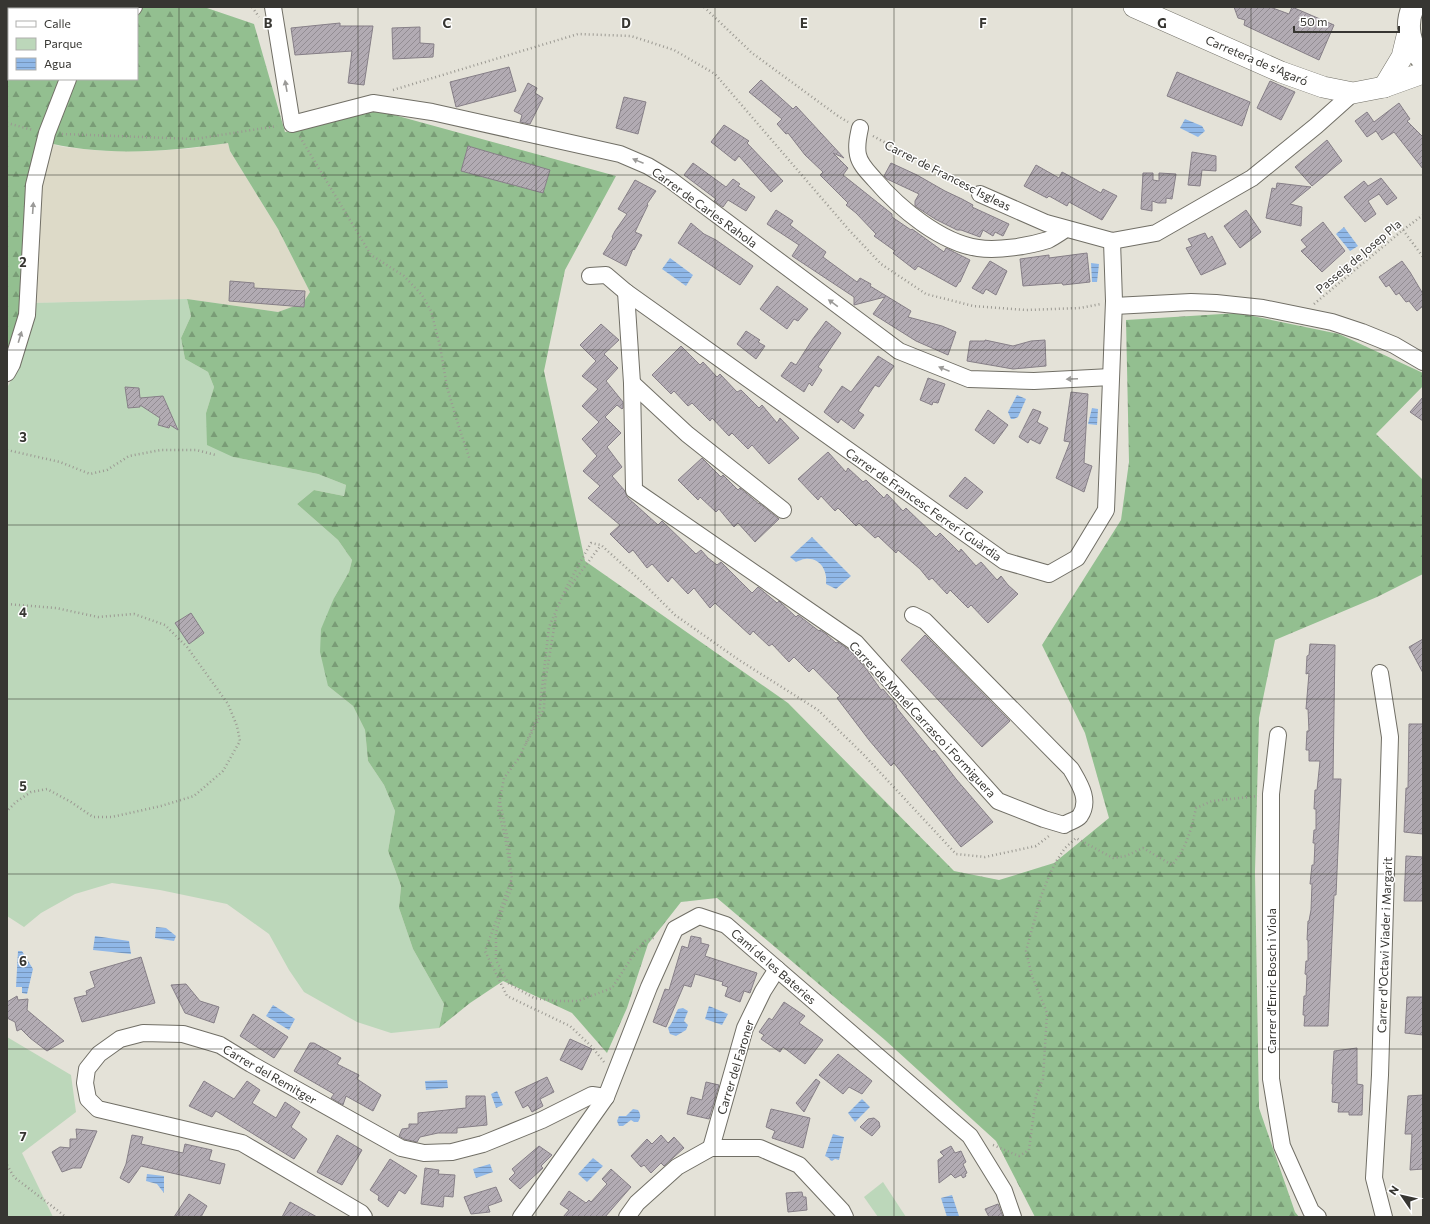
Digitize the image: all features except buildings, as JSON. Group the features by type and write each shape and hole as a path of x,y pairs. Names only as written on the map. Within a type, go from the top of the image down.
{"main road":[{"path":"1413,7 1409,17 1409,28 1414,47 1423,60"}],"street":[{"path":"273,7 292,124"},
{"name":"Carretera de s'Agaró","path":"1134,7 1281,72 1323,87 1353,93 1384,87 1423,73"},
{"path":"1384,87 1402,57 1409,28"},
{"path":"7,373 12,364 27,315 34,185 46,133 68,80"},
{"name":"Carrer de Francesc Isgleas","path":"980,194 1046,223 1112,241 1156,233 1252,178 1316,126 1353,93"},
{"name":"Carrer de Carles Rahola","path":"292,124 373,104 432,112 620,154 648,166 668,178 900,351 969,379 1034,381 1111,377"},
{"path":"860,128 857,146 858,156 869,174 888,195 905,210 930,228 958,242 978,248 1022,246 1049,240 1066,229"},
{"name":"Carrer de Francesc Ferrer i Guàrdia","path":"590,276 606,276 626,292 1004,561 1049,574 1077,558 1106,510 1114,306 1112,241"},
{"name":"Carrer de Manel Carrasco i Formiguera","path":"626,292 632,383 634,490 856,643 998,801 1064,825"},
{"path":"1114,306 1197,302 1263,308 1332,322 1362,332 1394,345 1423,362"},
{"path":"632,383 687,434 783,510"},
{"path":"913,615 925,621 1071,769 1082,789 1085,804 1080,817 1064,825"},
{"name":"Carrer d'Octavi Viader i Margarit","path":"1380,673 1390,737 1380,1075 1374,1178 1384,1217"},
{"name":"Carrer d'Enric Bosch i Viola","path":"1278,736 1272,794 1270,1079 1282,1146 1311,1211 1318,1217"},
{"name":"Camí de les Bateries","path":"675,929 699,916 726,925 778,969 970,1136 1004,1191 1013,1217"},
{"path":"521,1217 606,1097 649,987 675,929"},
{"name":"Carrer del Faroner","path":"711,1148 745,1028 763,991 778,969"},
{"name":"Carrer del Remitger","path":"362,1215 242,1143 98,1109 88,1099 85,1083 88,1068 99,1054 120,1039 143,1033 183,1034 220,1045 401,1148 424,1153 452,1152 482,1144 542,1120 592,1095 606,1097"},
{"path":"627,1217 637,1202 677,1167 711,1148 760,1148 799,1165 842,1211 845,1217"}],"path":[{"name":"Carrer de Francesc Isgleas","path":"704,7 752,53 838,116 980,194"},
{"path":"292,124 371,255 404,276 422,295 430,311 440,346 447,387 470,460"},
{"name":"Passeig de Josep Pla","path":"1311,307 1402,230 1423,215"},
{"path":"1402,230 1423,257"},
{"path":"7,450 60,462 90,474 107,470 130,456 161,450 196,450 216,455"},
{"path":"614,1075 592,1047 570,1026 507,996 485,951 512,878 505,837 498,809 504,778 519,758 539,714 549,626 567,586 591,543 601,546 640,580 675,615 739,660 818,710 863,754 956,854 985,857 1036,846 1064,825"},
{"path":"601,546 564,594 554,619 545,683 544,709 526,745 505,778 500,802 509,845 512,887 503,908 496,933 496,960 508,983 534,998 556,1001 578,1000 612,988 636,951 645,941 675,929"},
{"path":"7,604 56,608 98,617 134,614 165,625 187,647 228,704 237,726 240,741 223,771 194,796 138,812 112,817 93,817 71,802 47,789 31,792 16,802 7,811"},
{"path":"970,1136 1019,1156 1028,1150 1036,1096 1043,1078 1046,1013 1032,976 1026,951 1041,896 1057,860 1065,848 1076,838 1113,858 1126,856 1143,848 1172,865 1180,856 1189,837 1196,808 1212,801 1272,794"},
{"path":"7,1165 14,1177 66,1217"}],"shaded area":[{"path":"228,143 230,151 278,229 310,292 303,303 278,312 187,299 33,303 36,215 51,144 63,147 103,151 149,151 188,149"}],"green space":[{"path":"204,7 254,24 285,132 376,110 616,176 565,270 544,371 585,561 788,703 954,871 999,880 1054,863 1109,818 1085,733 1042,645 1121,520 1129,462 1126,320 1238,313 1339,334 1423,373 1423,386 1376,434 1423,480 1423,574 1377,597 1275,640 1259,718 1255,872 1259,1108 1295,1212 1299,1217 1035,1217 996,1141 885,1040 717,898 681,902 648,944 627,1008 607,1053 572,1013 503,981 470,1003 439,1028 444,1004 413,949 399,908 401,886 388,851 395,811 384,785 368,761 365,730 353,706 328,686 320,652 321,629 334,598 349,572 352,560 338,540 297,504 314,490 344,496 346,485 318,474 233,457 207,445 206,413 214,387 208,372 185,359 181,338 191,316 187,299 278,312 303,303 310,292 278,229 230,151 228,143 157,151 110,151 63,146 40,141 20,318 7,360 7,48 8,80 138,80 138,8 81,8"},
{"path":"187,299 191,316 181,338 185,359 208,372 214,387 206,413 233,457 318,474 346,485 344,496 314,490 297,504 338,540 352,560 349,572 334,598 328,686 353,706 365,730 368,761 384,785 395,811 388,851 401,886 399,908 413,949 444,1004 439,1028 391,1033 357,1022 304,992 289,970 269,934 227,904 160,890 112,883 75,894 41,913 24,927 7,916 7,388 13,378 21,358 30,326 33,303"},
{"path":"7,1037 71,1075 76,1112 22,1153 53,1217 7,1217"},
{"path":"883,1182 906,1217 878,1217 864,1197"}],"water":[{"path":"1185,119 1202,126 1205,131 1198,137 1180,128"},
{"path":"1344,227 1358,246 1350,251 1336,234"},
{"path":"670,258 693,275 686,286 662,269"},
{"path":"1091,263 1099,264 1097,282 1092,282"},
{"path":"1017,395 1026,399 1018,417 1011,419 1008,412"},
{"path":"1092,408 1098,409 1097,425 1088,424"},
{"path":"812,537 851,576 836,589 826,584 826,574 822,566 815,560 804,559 796,562 790,557"},
{"path":"156,927 166,928 176,936 174,941 155,938"},
{"path":"95,936 129,941 131,954 93,950"},
{"path":"18,951 22,951 33,969 27,994 22,993 22,987 16,987"},
{"path":"273,1005 295,1019 289,1030 266,1016"},
{"path":"709,1006 728,1014 722,1025 705,1019"},
{"path":"683,1008 688,1011 684,1021 688,1025 686,1030 676,1036 670,1034 668,1028 678,1009"},
{"path":"447,1080 448,1088 426,1090 425,1081"},
{"path":"497,1091 503,1105 496,1108 491,1094"},
{"path":"862,1099 870,1107 855,1122 848,1113"},
{"path":"633,1109 638,1110 640,1113 638,1122 631,1120 623,1126 619,1126 617,1121 619,1116 626,1116"},
{"path":"833,1134 844,1137 839,1160 835,1159 832,1161 825,1156"},
{"path":"593,1158 603,1166 587,1182 578,1174"},
{"path":"490,1164 493,1172 476,1178 473,1169"},
{"path":"147,1174 164,1176 164,1193 157,1184 146,1181"},
{"path":"952,1195 959,1216 947,1217 941,1198"}]}
